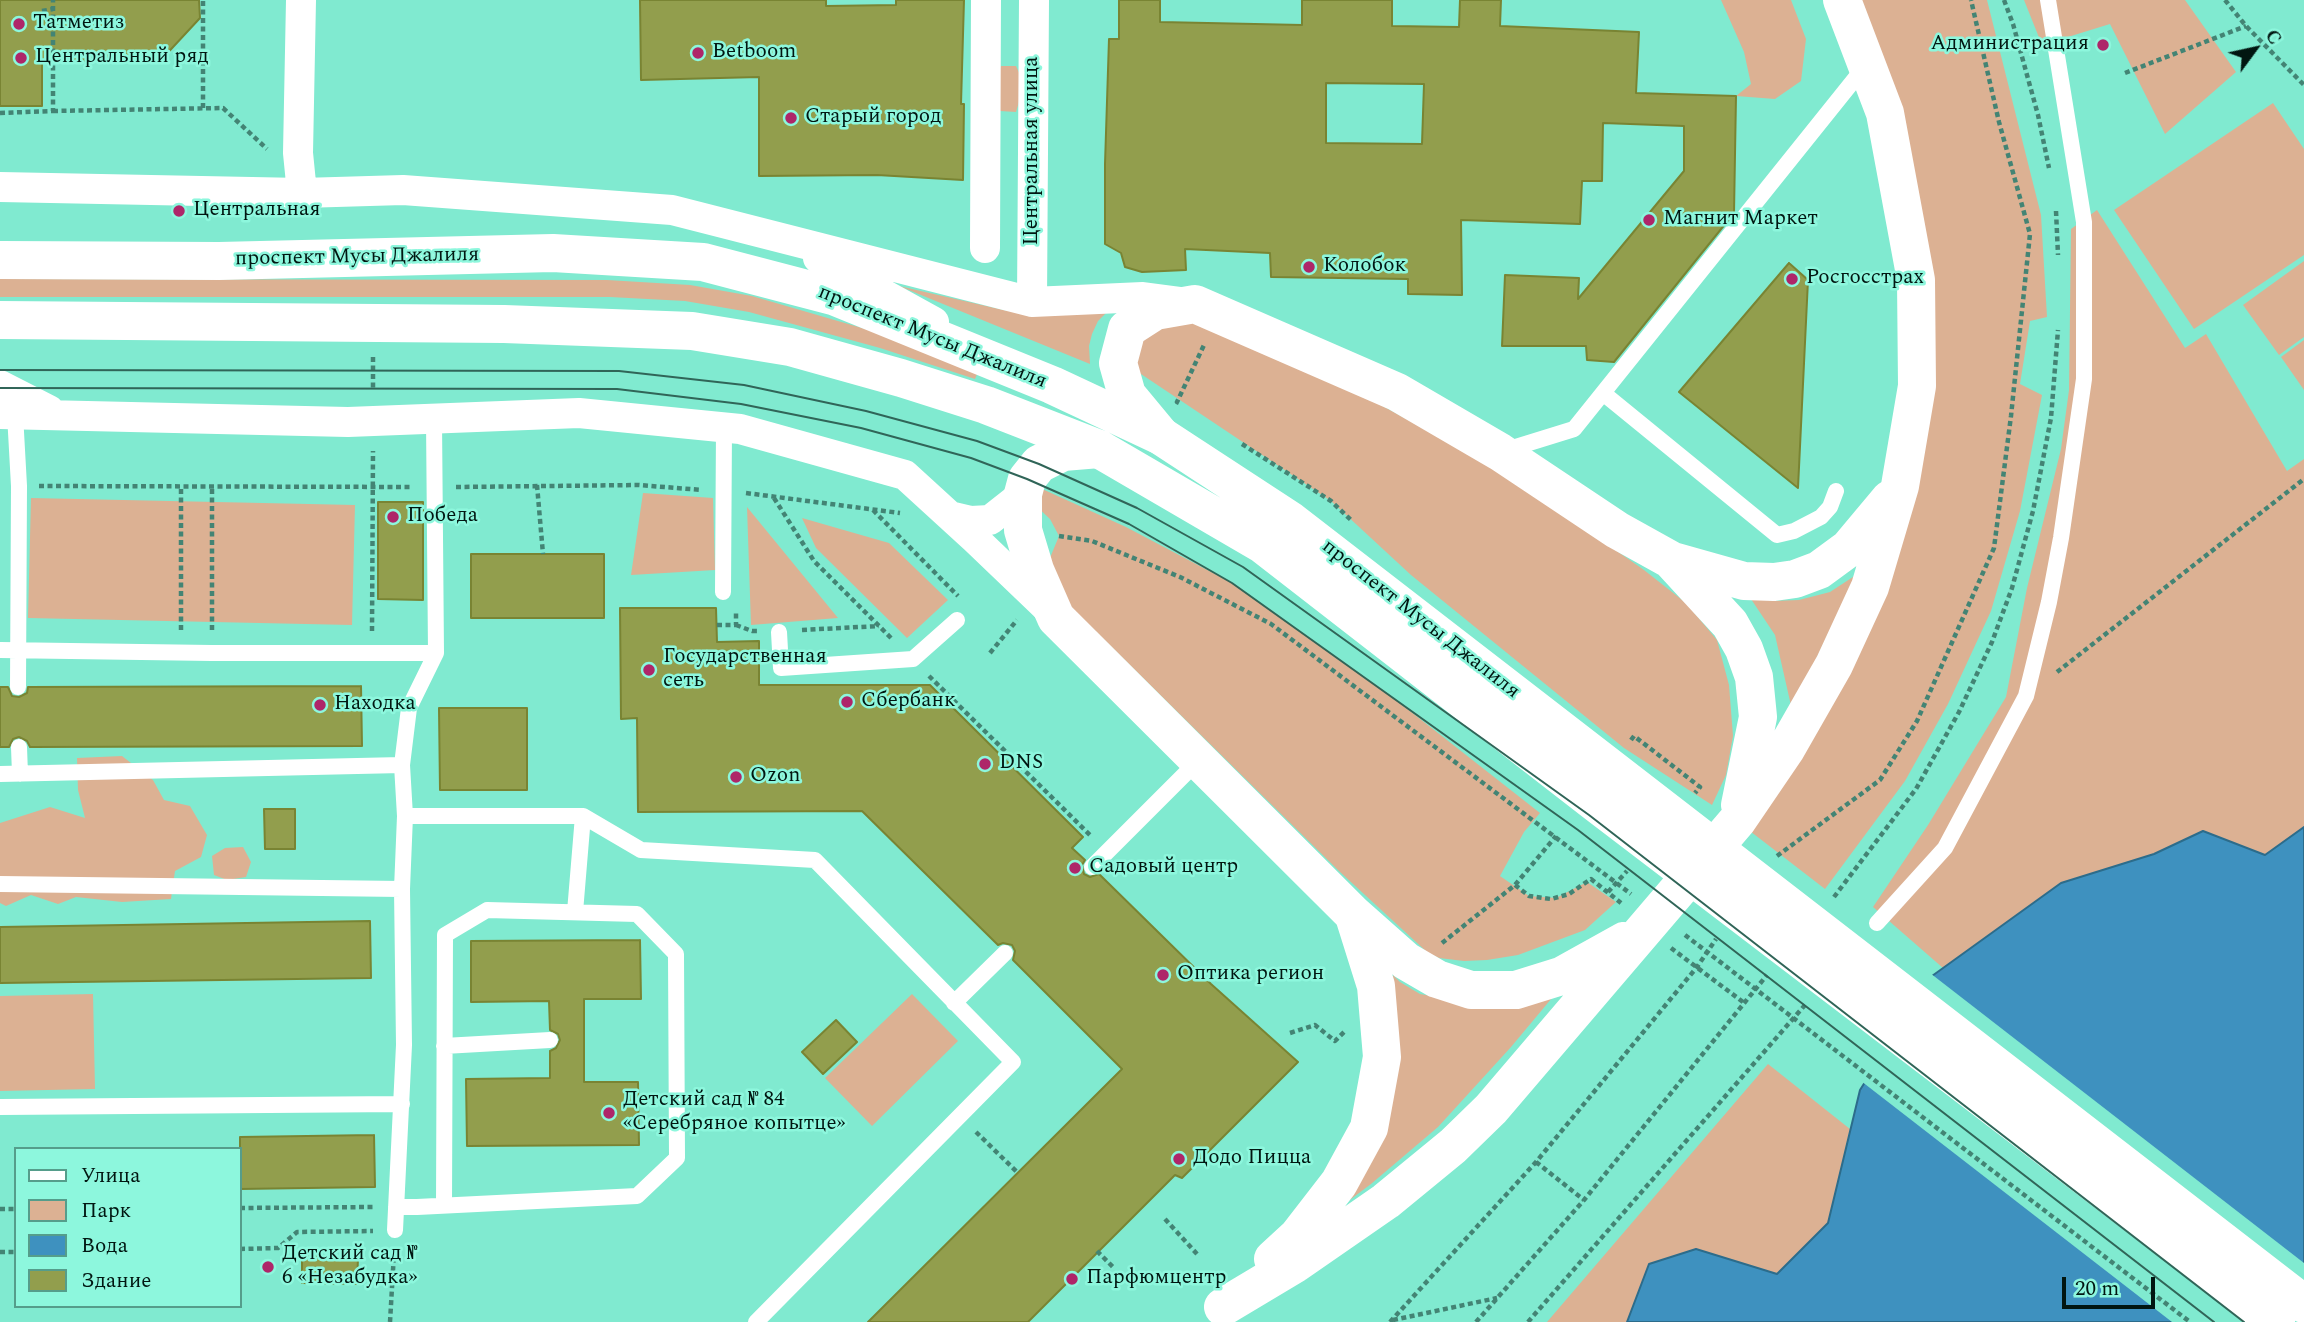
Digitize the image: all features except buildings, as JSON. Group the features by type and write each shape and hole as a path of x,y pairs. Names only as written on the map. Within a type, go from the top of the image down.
{"main road":[{"path":"1216,1315 1386,1201 1453,1146 1491,1109 1651,917 1737,821 1786,748 1834,665 1870,587 1900,486 1917,386 1916,280 1885,113 1842,0"},
{"name":"проспект Мусы Джалиля","path":"0,260 233,261 553,253 703,262 833,296 1052,385 1161,436 1291,521 1615,774"},
{"path":"1161,436 1127,395 1118,363 1127,329 1155,311 1195,304 1397,392 1500,452 1617,530 1671,561 1744,581 1774,582 1795,579 1819,570 1849,548 1900,486"},
{"name":"проспект Мусы Джалиля","path":"0,320 505,324 692,331 790,348 901,377 986,405 1099,449 1262,544 1615,774"},
{"path":"1099,449 1063,452 1039,464 1027,479 1023,494 1023,530 1047,608 1353,914 1406,961 1437,979 1471,990 1516,990 1562,976 1651,917"},
{"path":"1671,561 1730,624 1744,649 1754,677 1758,717 1737,821"},
{"path":"1615,774 2304,1304"},
{"path":"1615,774 2276,1322"},
{"path":"1216,1315 1298,1236 1339,1184 1369,1128 1382,1057 1377,986 1353,914"}],"street":[{"path":"301,0 298,153 302,193"},
{"path":"985,248 986,8 1034,8"},
{"name":"Центральная улица","path":"1032,302 1034,8"},
{"path":"986,55 1034,56"},
{"path":"0,187 302,193 403,190 672,210 1032,302 1143,297 1195,304"},
{"path":"781,238 1052,385"},
{"path":"0,385 61,416"},
{"path":"8,414 348,422 579,413 740,429 905,475 1047,608"},
{"path":"950,516 971,521 990,520 1023,494"}],"lane":[{"path":"1877,923 1945,848 2026,696 2049,602 2061,538 2084,379 2084,222 2048,0"},
{"path":"1500,452 1574,429 1867,63"},
{"path":"1602,393 1777,535 1794,531 1821,517 1830,507 1836,491"},
{"path":"8,414 19,486 18,687"},
{"path":"395,1230 404,1045 402,889 405,816 402,765 409,708 436,653 434,420"},
{"path":"723,592 724,428"},
{"path":"779,632 781,668 913,659 957,620"},
{"path":"0,650 436,653"},
{"path":"19,747 20,774"},
{"path":"1092,867 1200,759"},
{"path":"0,774 402,765"},
{"path":"405,816 583,816 641,850 816,860 1013,1062 756,1322"},
{"path":"575,912 583,816"},
{"path":"0,884 402,889"},
{"path":"396,1207 444,1205 638,1196 677,1158 676,954 638,914 487,910 445,935 444,1205"},
{"path":"954,1003 1005,953"},
{"path":"444,1046 550,1040"},
{"path":"0,1107 402,1104"}],"path":[{"path":"53,0 53,111"},
{"path":"203,0 203,108"},
{"path":"2004,0 2038,115 2051,178"},
{"path":"2225,0 2246,26 2304,85"},
{"path":"42,10 53,9"},
{"path":"2125,73 2246,26"},
{"path":"0,113 223,108 268,149"},
{"path":"2056,204 2058,267"},
{"path":"1829,902 1916,789 1959,712 1992,642 2012,588 2033,511 2051,418 2059,318"},
{"path":"373,346 373,397"},
{"path":"372,653 374,439"},
{"path":"2026,696 2304,479"},
{"path":"537,485 543,554"},
{"path":"19,486 372,488 639,485 724,491 908,514"},
{"path":"181,487 181,653"},
{"path":"212,487 212,653"},
{"path":"773,497 814,561 1107,852"},
{"path":"872,510 963,601 957,620"},
{"path":"1053,545 1059,536 1092,541 1180,577 1271,624 1567,844 1651,917 2190,1322"},
{"path":"990,653 1047,608"},
{"path":"779,632 879,626"},
{"path":"1615,774 1634,736 1700,787"},
{"path":"1515,885 1556,836"},
{"path":"1476,1322 1584,1200 1769,972"},
{"path":"1528,1322 1812,996"},
{"path":"1290,1033 1315,1025 1335,1041"},
{"path":"960,1116 1018,1173"},
{"path":"1536,1162 1584,1200"},
{"path":"242,1208 396,1207"},
{"path":"1165,1219 1197,1254"},
{"path":"242,1249 278,1248 297,1233 395,1230 390,1322"},
{"path":"1097,1251 1113,1267"},
{"path":"1392,1320 1498,1297"}],"green space":[{"path":"1721,0 1791,0 1806,39 1801,81 1775,99 1736,96 1751,84 1744,52"},
{"path":"1851,0 1987,0 2041,215 2047,317 2030,321 2020,384 2042,395 2020,511 1991,611 1948,704 1905,781 1825,889 1746,828 1792,766 1924,404"},
{"path":"2024,0 2185,0 2236,72 2165,134 2110,24 2042,45"},
{"path":"1001,66 1016,66 1022,79 1016,112 1000,111 995,76"},
{"path":"2273,103 2304,149 2304,255 2194,329 2114,210"},
{"path":"2097,210 2185,348 2206,334 2287,471 2304,459 2304,827 2265,855 2203,831 2154,854 2062,883 1943,968 1873,907 1928,825 2006,697 2027,588 2061,449 2069,390 2071,229"},
{"path":"2304,261 2304,337 2279,355 2243,305"},
{"path":"0,279 607,280 690,285 752,296 886,335 978,372 975,379 880,348 749,312 685,301 610,297 0,297"},
{"path":"899,286 1008,311 1110,309 1098,321 1092,334 1089,346 1090,364"},
{"path":"1175,315 1326,375 1505,473 1644,570 1686,603 1717,640 1729,685 1733,736 1726,775 1712,805 1624,748 1411,575 1331,501 1129,366 1134,332"},
{"path":"2304,340 2304,390 2281,357"},
{"path":"1040,488 1126,527 1232,583 1387,693 1540,813 1524,832 1500,876 1529,896 1556,898 1587,882 1616,902 1585,930 1518,955 1464,961 1439,958 1428,953 1340,872 1071,607 1047,565 1059,536 1050,519 1034,504"},
{"path":"643,493 713,498 715,570 631,575"},
{"path":"31,498 355,505 352,625 28,618"},
{"path":"747,507 838,618 751,625"},
{"path":"802,518 889,543 948,600 907,638 816,548"},
{"path":"1856,575 1792,710 1775,635 1749,596 1773,601 1799,600 1830,592"},
{"path":"122,756 153,780 164,800 190,806 207,835 201,857 175,871 171,899 122,902 76,897 58,904 31,895 6,906 0,903 0,823 50,807 85,818 78,790 77,758"},
{"path":"243,847 251,862 246,877 227,880 214,875 212,856 225,848"},
{"path":"1393,975 1420,994 1454,1000 1567,980 1511,1047 1438,1127 1371,1184 1323,1220 1395,1010"},
{"path":"93,994 95,1089 0,1091 0,996"},
{"path":"912,994 958,1041 872,1126 825,1078"},
{"path":"1768,1064 1850,1129 1828,1223 1777,1274 1696,1249 1649,1264 1627,1322 1547,1322"}],"water":[{"path":"2304,827 2304,1322 1627,1322 1649,1264 1696,1249 1777,1274 1828,1223 1860,1090 1932,976 2061,883 2154,854 2203,831 2265,855"}],"pier":[{"path":"1930,973 2304,1263 2304,1322 2172,1322 1861,1081"}],"tram line":[{"path":"0,370 619,371 744,385 866,411 977,441 1039,464 1137,508 1243,567 1589,815 2244,1322"},
{"path":"0,388 617,389 741,404 861,428 971,458 1027,479 1129,524 1232,583 1578,830 2214,1322"}],"place":[{"name":"Татметиз","path":"19,24"},
{"name":"Администрация","path":"2103,45"},
{"name":"Betboom","path":"698,53"},
{"name":"Центральный ряд","path":"21,58"},
{"name":"Старый город","path":"791,118"},
{"name":"Центральная","path":"179,211"},
{"name":"Магнит Маркет","path":"1649,220"},
{"name":"Колобок","path":"1309,267"},
{"name":"Росгосстрах","path":"1792,279"},
{"name":"Победа","path":"393,517"},
{"name":"Государственная сеть","path":"649,670"},
{"name":"Сбербанк","path":"847,702"},
{"name":"Находка","path":"320,705"},
{"name":"DNS","path":"985,764"},
{"name":"Ozon","path":"736,777"},
{"name":"Садовый центр","path":"1075,868"},
{"name":"Оптика регион","path":"1163,975"},
{"name":"Детский сад № 84 «Серебряное копытце»","path":"609,1113"},
{"name":"Додо Пицца","path":"1179,1159"},
{"name":"Детский сад № 6 «Незабудка»","path":"268,1267"},
{"name":"Парфюмцентр","path":"1072,1279"}]}
